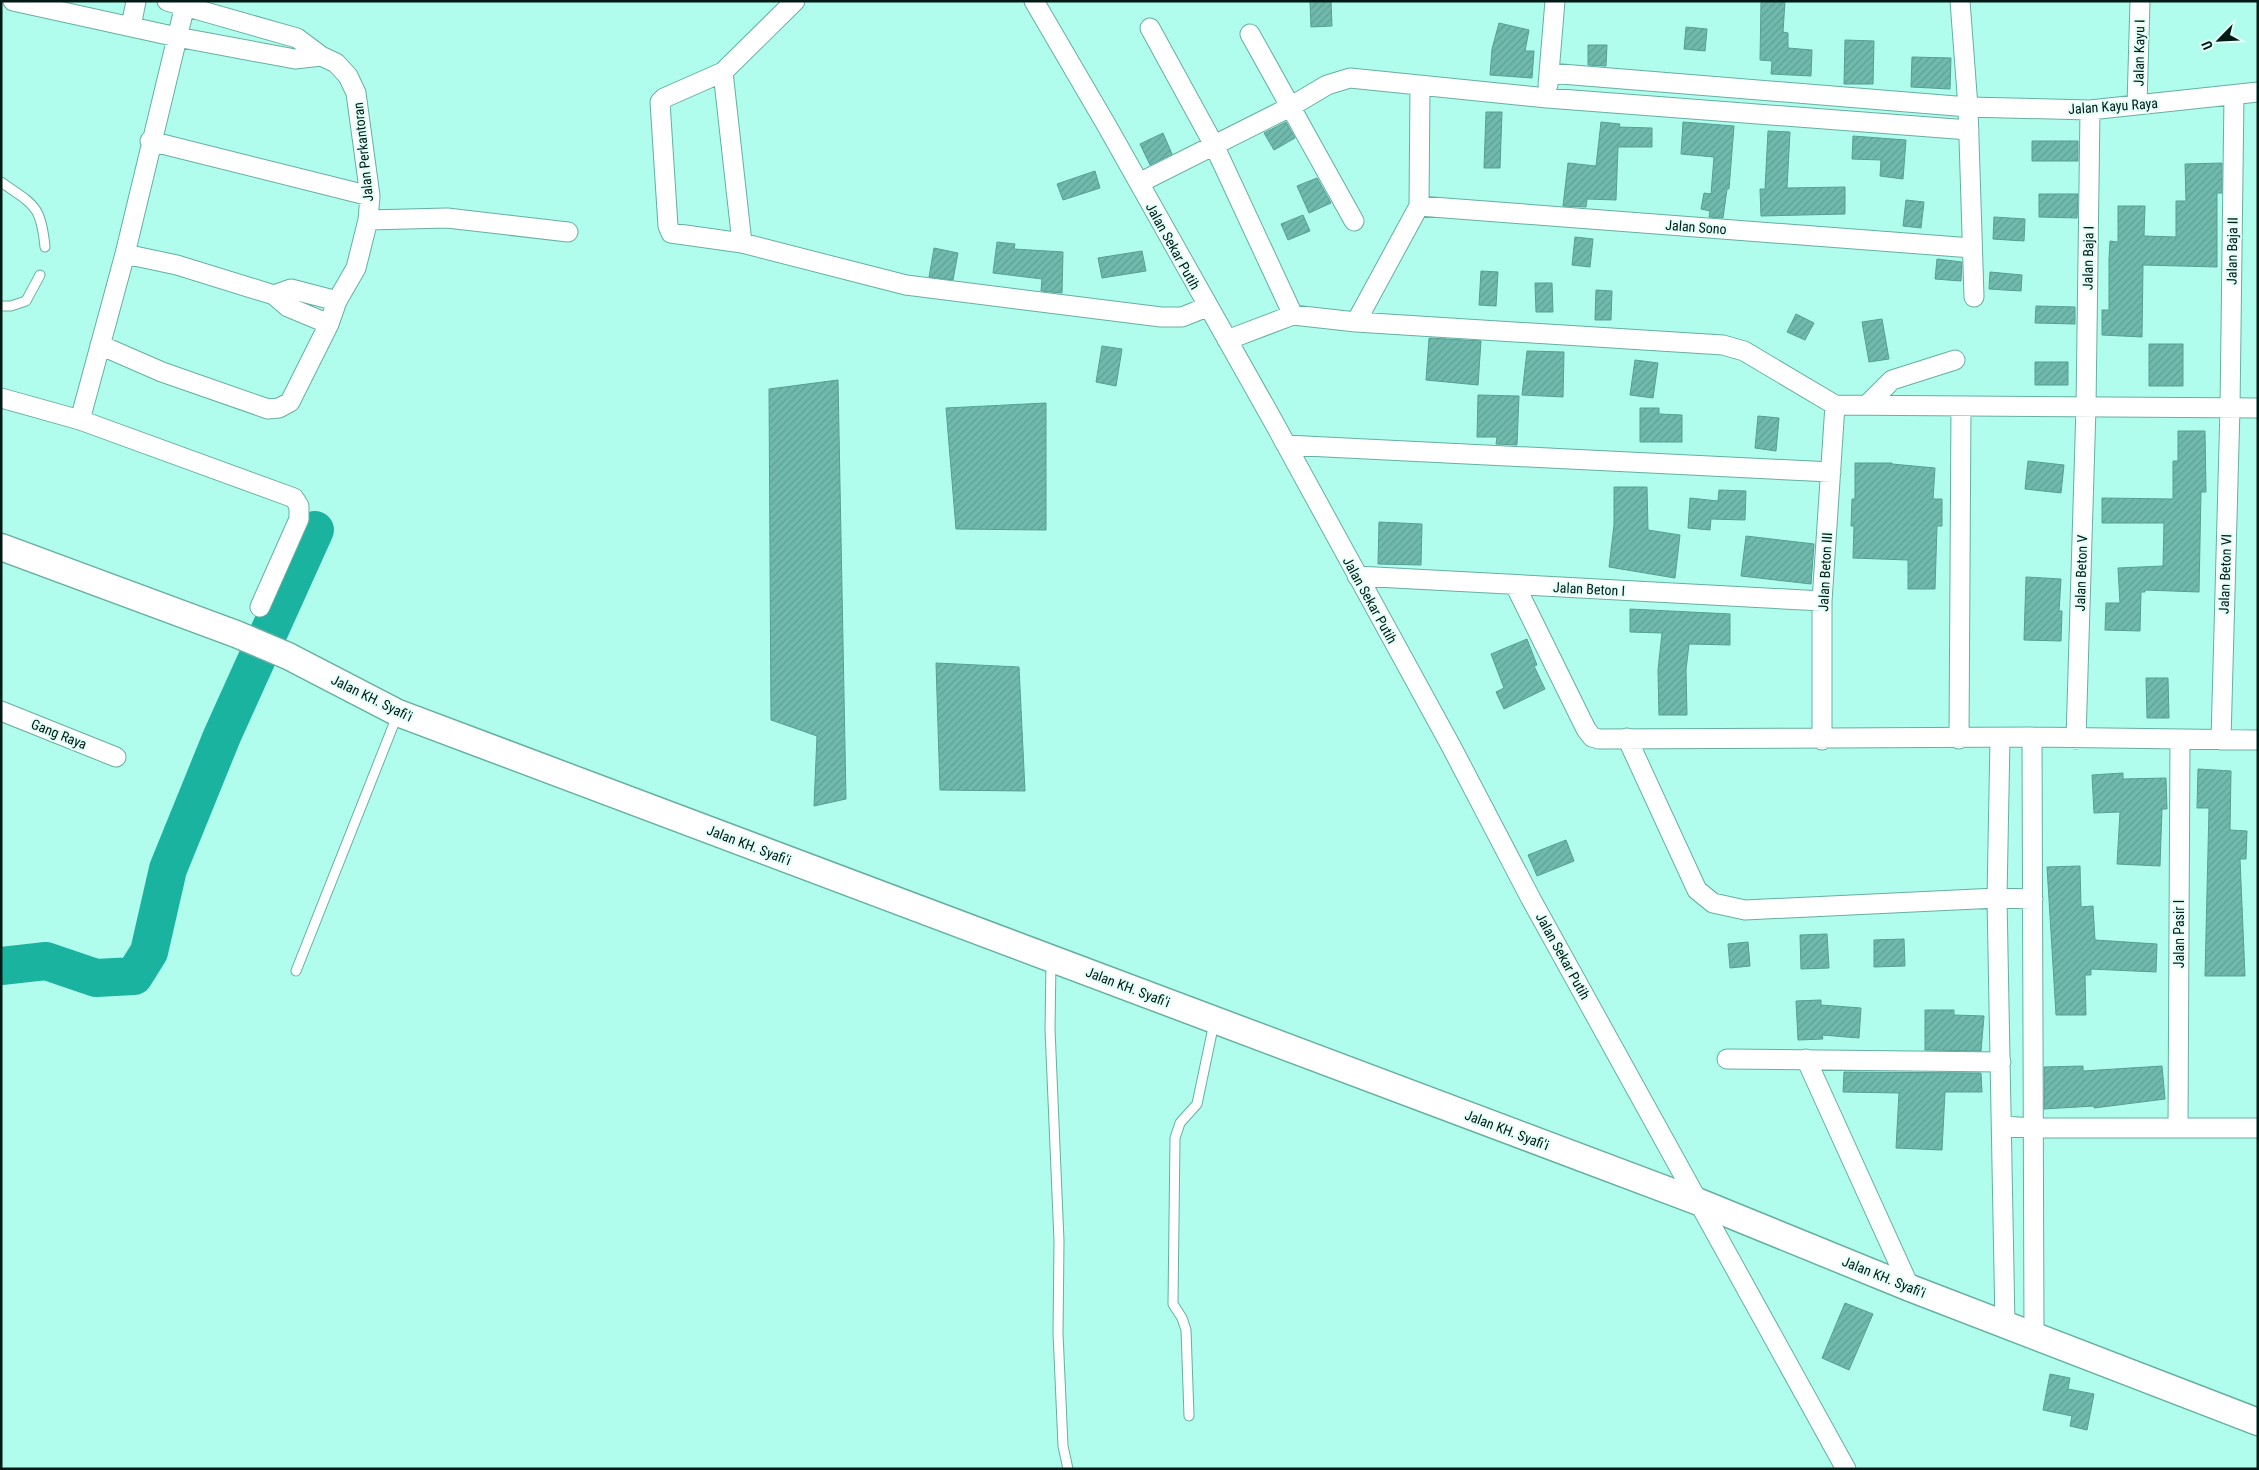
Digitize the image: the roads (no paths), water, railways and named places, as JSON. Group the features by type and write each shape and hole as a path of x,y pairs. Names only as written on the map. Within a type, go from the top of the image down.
{"main road":[{"name":"Jalan KH. Syafi'i","path":"1,547 236,634 288,656 398,713 1700,1202 1910,1288 2258,1422"}],"street":[{"path":"13,1 59,6 130,27 295,59 321,56"},
{"path":"130,27 136,1"},
{"path":"795,1 723,72 664,98 660,102 668,226 671,233 742,242 906,286 1161,317 1182,317 1208,307"},
{"name":"Jalan Sekar Putih","path":"1034,1 1272,419 1846,1469"},
{"path":"1547,98 1555,1"},
{"path":"1960,1 1968,107 1974,297"},
{"name":"Jalan Kayu I","path":"2138,105 2140,1"},
{"path":"80,420 125,254 150,141 177,37 176,3"},
{"name":"Jalan Perkantoran","path":"100,346 162,372 268,409 274,409 290,402 329,324 337,300 356,268 368,220 370,196 356,93 348,76 336,63 321,56 297,38 176,3"},
{"path":"1150,28 1214,145 1292,315"},
{"path":"1250,34 1354,221"},
{"path":"723,72 742,242"},
{"name":"Jalan Kayu Raya","path":"1549,73 1968,107 2090,110 2258,92"},
{"path":"1139,184 1290,107 1327,85 1350,78 1547,98 1969,130"},
{"path":"1354,321 1419,206 1420,86"},
{"name":"Jalan Baja II","path":"2230,408 2234,95"},
{"name":"Jalan Baja I","path":"2086,407 2090,110"},
{"path":"150,141 370,196"},
{"name":"Jalan Sono","path":"1419,206 1972,248"},
{"path":"368,220 447,218 568,232"},
{"path":"125,254 177,266 274,295 288,307 329,324"},
{"path":"274,295 291,290 337,300"},
{"path":"1227,340 1292,315 1324,317 1354,321 1723,345 1744,351 1835,404 2258,408"},
{"path":"1867,405 1892,380 1955,360"},
{"path":"1,398 80,420 294,498 299,506 299,519 260,606"},
{"name":"Jalan Beton III","path":"1822,740 1822,601 1835,404"},
{"path":"1958,739 1961,406"},
{"name":"Jalan Beton V","path":"2076,739 2086,407"},
{"name":"Jalan Beton VI","path":"2221,740 2230,408"},
{"path":"1286,445 1831,472"},
{"name":"Jalan Beton I","path":"1357,576 1822,601"},
{"path":"1514,585 1589,733 1599,740 1627,738 1822,740 2032,738 2258,740"},
{"name":"Gang Raya","path":"1,711 116,757"},
{"path":"1627,738 1697,890 1713,903 1745,910 1997,898 2033,899"},
{"path":"2000,738 1997,898 2005,1325"},
{"path":"2032,738 2034,1336"},
{"name":"Jalan Pasir I","path":"2178,1128 2180,740"},
{"path":"1727,1058 2001,1062"},
{"path":"1806,1059 1910,1288"},
{"path":"2002,1126 2033,1128 2258,1128"}],"lane":[{"path":"1,182 36,206 43,222 45,247"},
{"path":"1,306 10,306 26,300 40,275"},
{"path":"296,972 398,713"},
{"path":"1051,959 1050,1029 1059,1240 1058,1333 1063,1446 1068,1469"},
{"path":"1189,1416 1186,1330 1182,1318 1173,1304 1172,1292 1175,1138 1180,1123 1197,1104 1214,1020"}],"waterway":[{"path":"1,966 46,961 96,978 134,976 149,952 168,869 222,736 315,530"}]}
